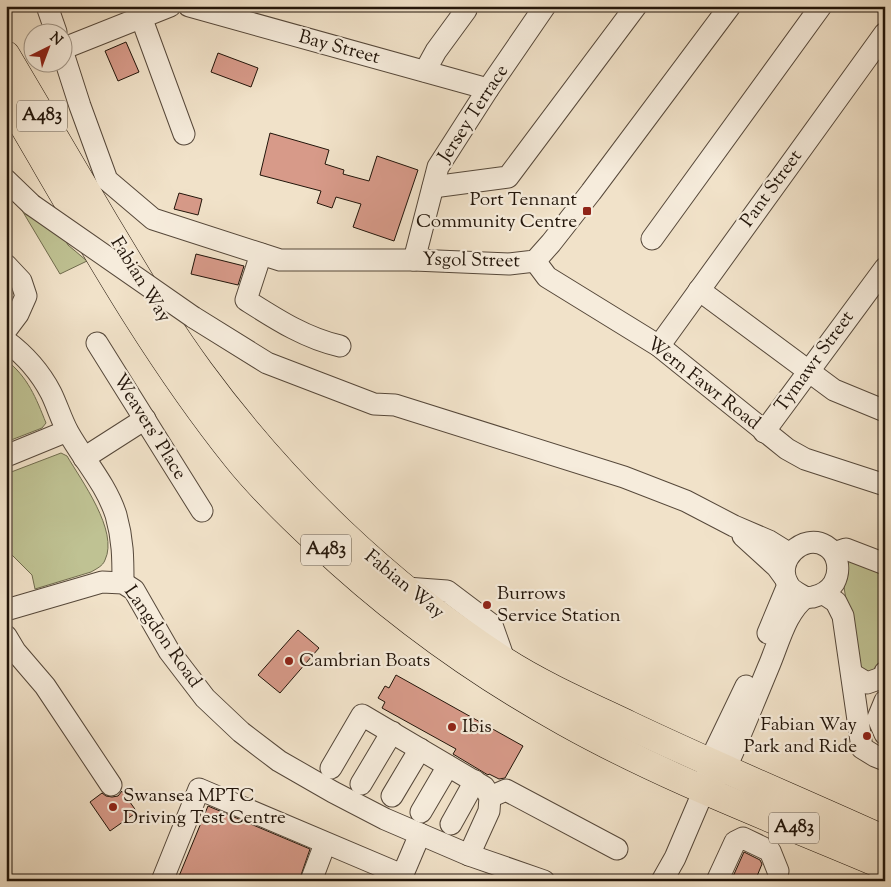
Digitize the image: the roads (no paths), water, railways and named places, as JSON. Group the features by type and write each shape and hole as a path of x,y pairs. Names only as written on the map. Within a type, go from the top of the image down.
{"highway":[{"name":"Fabian Way","path":"6,55 152,301 201,374 246,431 303,494 353,543 406,588 505,662 571,698 717,766 885,840"},
{"name":"Fabian Way","path":"6,96 122,291 187,392 239,460 297,522 344,566 393,608 491,678 566,723 704,790 885,866"}],"street":[{"path":"47,6 53,22"},
{"path":"72,44 139,12 170,6"},
{"name":"Bay Street","path":"189,6 488,89"},
{"name":"Jersey Terrace","path":"414,260 438,167 488,89 545,6"},
{"path":"433,187 508,178 636,6"},
{"name":"Ysgol Street","path":"69,72 107,180 153,219 280,260 414,260 509,264 535,261 591,192 730,6"},
{"path":"652,239 821,6"},
{"path":"425,72 461,7"},
{"path":"139,12 184,134"},
{"name":"Pant Street","path":"659,346 885,33"},
{"path":"6,180 32,205 193,317 266,363 374,404 395,405 624,476 686,501 734,526 769,541 790,554"},
{"path":"261,254 246,300 299,332 340,346"},
{"name":"Wern Fawr Road","path":"535,261 547,277 659,346 787,449 805,459 885,485"},
{"path":"6,265 21,281 26,296 18,314 6,330"},
{"name":"Tymawr Street","path":"764,432 885,268"},
{"path":"699,290 834,390 882,405"},
{"name":"Langdon Road","path":"6,341 16,348 38,372 51,394 68,431 103,488 115,513 122,541 123,583 134,590 169,651 205,698 241,732 279,762 333,792 386,819 469,855 544,881"},
{"name":"Weavers' Place","path":"97,343 202,511"},
{"path":"84,458 145,419"},
{"path":"6,456 68,431"},
{"path":"734,526 777,567 794,591 836,602 843,616 862,748 885,760"},
{"path":"662,881 675,858 704,790 717,766 788,619 834,583 838,573 838,563 834,553 825,545 810,542 801,545 790,554 784,569 787,581 717,766"},
{"path":"834,553 846,549 885,564"},
{"path":"6,610 102,582 123,583"},
{"path":"6,636 45,686 111,785"},
{"path":"852,674 868,683 884,677 885,672"},
{"path":"885,702 878,718 885,734"},
{"path":"331,768 362,715 475,781 484,787 490,798 489,811 469,855"},
{"path":"361,784 392,732"},
{"path":"392,796 420,749"},
{"path":"421,812 448,766"},
{"path":"451,824 475,781"},
{"path":"162,881 199,789 401,878 420,834"},
{"path":"490,798 506,790 617,849"},
{"path":"717,881 735,842 743,838 770,852 778,871"},
{"path":"311,881 325,844"}],"place":[{"name":"Port Tennant Community Centre","path":"587,211"},
{"name":"Burrows Service Station","path":"487,605"},
{"name":"Cambrian Boats","path":"289,661"},
{"name":"Ibis","path":"452,727"},
{"name":"Fabian Way Park and Ride","path":"867,736"},
{"name":"Swansea MPTC Driving Test Centre","path":"113,807"}]}
